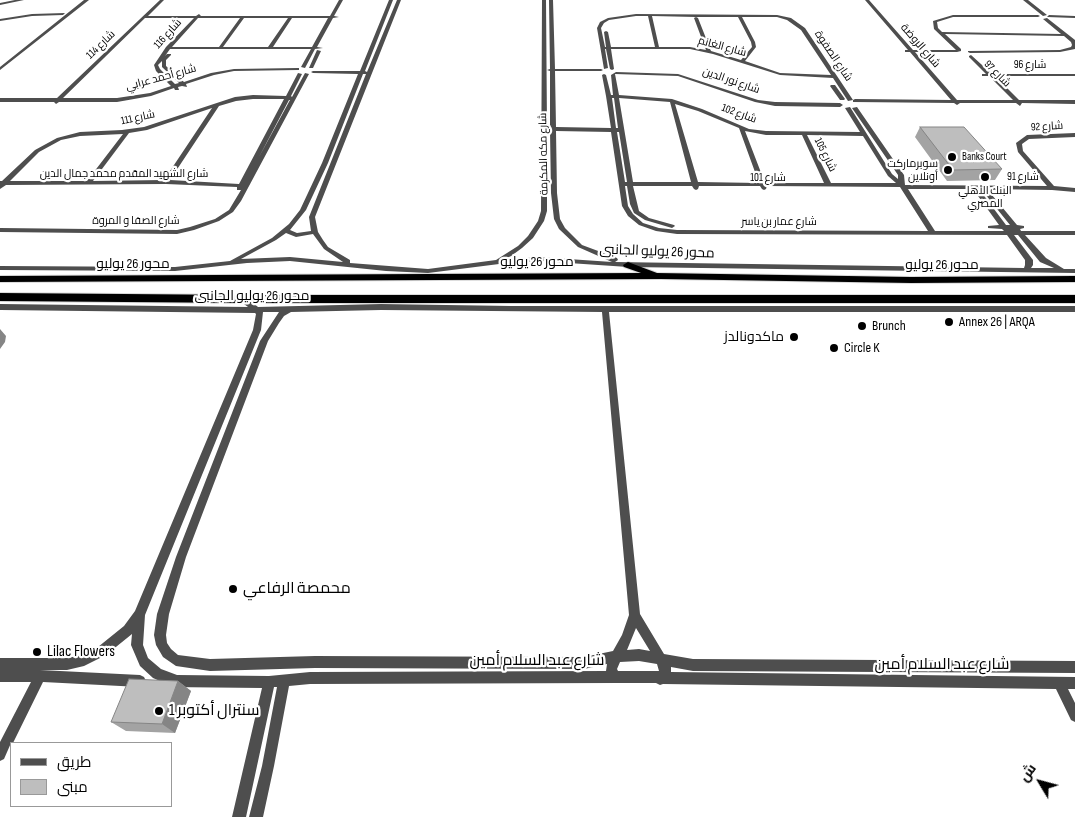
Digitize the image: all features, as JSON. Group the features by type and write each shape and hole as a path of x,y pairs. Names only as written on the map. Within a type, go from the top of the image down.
{"highway":[{"path":"628,265 661,276"},
{"path":"905,270 911,280"},
{"name":"محور 26 يوليو","path":"0,279 87,279 172,274 661,276 911,280 1033,279 1073,275"},
{"path":"1073,275 1068,285 1075,293"},
{"path":"30,297 45,289 48,284 47,279"},
{"path":"78,298 74,294 75,289 87,279"},
{"path":"1033,279 1044,284 1050,291 1046,299"},
{"path":"0,296 659,303 834,298 1075,299"},
{"path":"834,298 839,309"}],"street":[{"path":"0,3 7,0"},
{"path":"0,3 22,0"},
{"path":"0,69 62,14 81,0"},
{"path":"0,63 87,0"},
{"name":"شارع 114","path":"60,102 150,16 162,0"},
{"name":"شارع 114","path":"60,102 100,61 169,0"},
{"name":"شارع الصفا و المروة","path":"335,16 341,0"},
{"name":"شارع الصفا و المروة","path":"303,67 318,47 335,16 347,0"},
{"path":"228,263 263,246 285,230 303,210 324,164 391,0"},
{"path":"351,265 326,248 315,232 313,225 314,209 334,164 354,107 399,0"},
{"name":"شارع مكه المكرمة","path":"496,262 520,247 535,232 543,216 544,0"},
{"name":"شارع مكه المكرمة","path":"551,0 554,195 557,219 570,238 580,246 594,254 628,265"},
{"name":"شارع الروضة","path":"861,0 953,103"},
{"name":"شارع الروضة","path":"867,0 909,53 953,103"},
{"path":"1019,0 1074,36"},
{"path":"965,53 1068,50 1074,45 1025,0"},
{"path":"1,20 32,15 62,14"},
{"path":"150,16 335,16"},
{"path":"200,16 335,16"},
{"name":"شارع 116","path":"175,88 156,68 158,61 200,16"},
{"path":"650,16 657,47"},
{"path":"608,72 599,28 604,23 619,18 740,16 754,47 742,62"},
{"name":"شارع الصفوة","path":"740,16 775,19 792,24 827,77 840,102"},
{"name":"شارع الصفوة","path":"740,16 777,16 798,24 803,29 834,77 855,103 901,175 903,187"},
{"path":"221,46 243,17"},
{"path":"270,47 290,17"},
{"path":"698,17 709,52"},
{"path":"1074,36 941,33 934,24 935,21 945,17 1075,18"},
{"path":"948,33 942,26 942,23 949,19 1045,17"},
{"path":"604,23 608,48 608,72"},
{"path":"378,29 387,29"},
{"name":"شارع 97","path":"941,33 965,53 1016,104"},
{"name":"شارع 97","path":"948,33 965,53"},
{"path":"173,47 270,47"},
{"path":"173,47 318,47"},
{"name":"شارع 116","path":"173,47 164,60 164,66 184,85"},
{"name":"شارع الصفا و المروة","path":"0,230 188,228 217,220 229,211 312,70 318,47"},
{"path":"544,48 552,48"},
{"name":"شارع الغانم","path":"602,48 684,48 709,52 780,74 834,77"},
{"path":"909,53 1063,54 1075,52"},
{"path":"100,61 106,60"},
{"path":"298,72 303,67 312,70 370,71"},
{"name":"شارع أحمد عرابي","path":"0,102 123,103 152,97 184,85 219,76 242,73 312,70"},
{"name":"شارع الصفا و المروة","path":"243,187 298,72"},
{"name":"شارع نور الدين","path":"544,72 679,72 696,75 776,100 840,102"},
{"name":"شارع نور الدين","path":"608,72 678,75 756,101 775,104 840,102"},
{"name":"شارع عمار بن ياسر","path":"608,72 617,128 624,206 630,215 641,224 658,230 1016,230 1075,227"},
{"name":"شارع 96","path":"989,76 1075,76"},
{"path":"730,92 736,89"},
{"name":"شارع 102","path":"613,96 672,101 741,127 766,133 865,134"},
{"name":"شارع 111","path":"1,185 37,151 53,141 80,134 128,132 156,126 218,104 247,98 295,98"},
{"path":"672,101 695,186"},
{"path":"840,102 848,108 855,103"},
{"path":"840,102 1075,106"},
{"path":"1016,104 1075,102"},
{"path":"166,182 218,104"},
{"path":"347,107 354,107"},
{"name":"شارع الصفوة","path":"848,108 892,177 903,187 931,230"},
{"path":"544,126 617,128"},
{"path":"741,127 763,186"},
{"name":"شارع عمار بن ياسر","path":"617,128 636,212 647,219 662,224 692,229"},
{"path":"88,183 128,132"},
{"name":"شارع 105","path":"804,134 828,184"},
{"path":"1068,135 1075,142"},
{"name":"شارع 92","path":"1052,188 1020,151 1019,142 1027,137 1035,136 1075,135"},
{"path":"544,155 554,154"},
{"path":"324,164 334,164"},
{"path":"544,173 554,172"},
{"name":"شارع الشهيد المقدم محمد جمال الدين","path":"1,185 166,182 243,187"},
{"name":"شارع 101","path":"622,184 631,186 903,187"},
{"name":"شارع 101","path":"763,186 828,184 903,187"},
{"name":"شارع الشهيد المقدم محمد جمال الدين","path":"1,185 243,187"},
{"name":"شارع 91","path":"1052,188 1075,185"},
{"name":"شارع 91","path":"903,187 1052,188 1075,190"},
{"path":"978,187 1006,230 1029,260 1030,265 1026,270"},
{"path":"978,187 1043,260 1073,275"},
{"path":"544,195 554,195"},
{"name":"شارع الصفا و المروة","path":"0,225 53,228"},
{"path":"285,230 296,235 315,232"},
{"name":"شارع عمار بن ياسر","path":"1016,230 1075,233"},
{"name":"محور 26 يوليو الجانبى","path":"0,268 172,274 228,263 290,259 386,269 428,271 496,262 556,259 628,265 905,270 1026,270 1073,275"},
{"path":"0,664 67,664 84,660 115,642 128,630 139,615 257,330 260,318 257,310 243,299"},
{"name":"محور 26 يوليو الجانبى","path":"0,307 257,310 372,307 511,309 605,308 659,303 839,309 1075,309"},
{"path":"605,308 635,615 666,670 660,678"},
{"path":"178,522 195,522 270,330 282,314 290,309"},
{"path":"257,330 270,330"},
{"path":"212,440 227,440"},
{"name":"شارع عبد السلام أمين","path":"195,522 163,614 160,635 162,645 167,653 176,660 210,665 314,662 584,663 617,656 639,655 693,665 1075,667"},
{"path":"139,615 137,645 144,662 157,674 177,681"},
{"path":"614,677 611,669 627,638 635,615"},
{"path":"888,666 892,681"},
{"name":"شارع عبد السلام أمين","path":"0,676 270,682 310,678 614,677 1075,683"},
{"path":"0,755 40,676"},
{"path":"256,817 268,766 284,680"},
{"path":"240,817 270,682"},
{"path":"1059,683 1075,716"}],"building":[{"path":"920,127 964,127 1002,169 953,170"},
{"path":"129,679 178,681 162,724 111,722"}],"place":[{"name":"Banks Court","path":"952,157"},
{"name":"سوبرماركت أونلاين","path":"948,170"},
{"name":"البنك الأهلي المصري","path":"985,177"},
{"name":"Annex 26 | ARQA","path":"949,322"},
{"name":"Brunch","path":"862,326"},
{"name":"ماكدونالدز","path":"794,337"},
{"name":"Circle K","path":"834,348"},
{"name":"محمصة الرفاعي","path":"233,589"},
{"name":"Lilac Flowers","path":"37,652"},
{"name":"سنترال أكتوبر 1","path":"159,711"}]}
